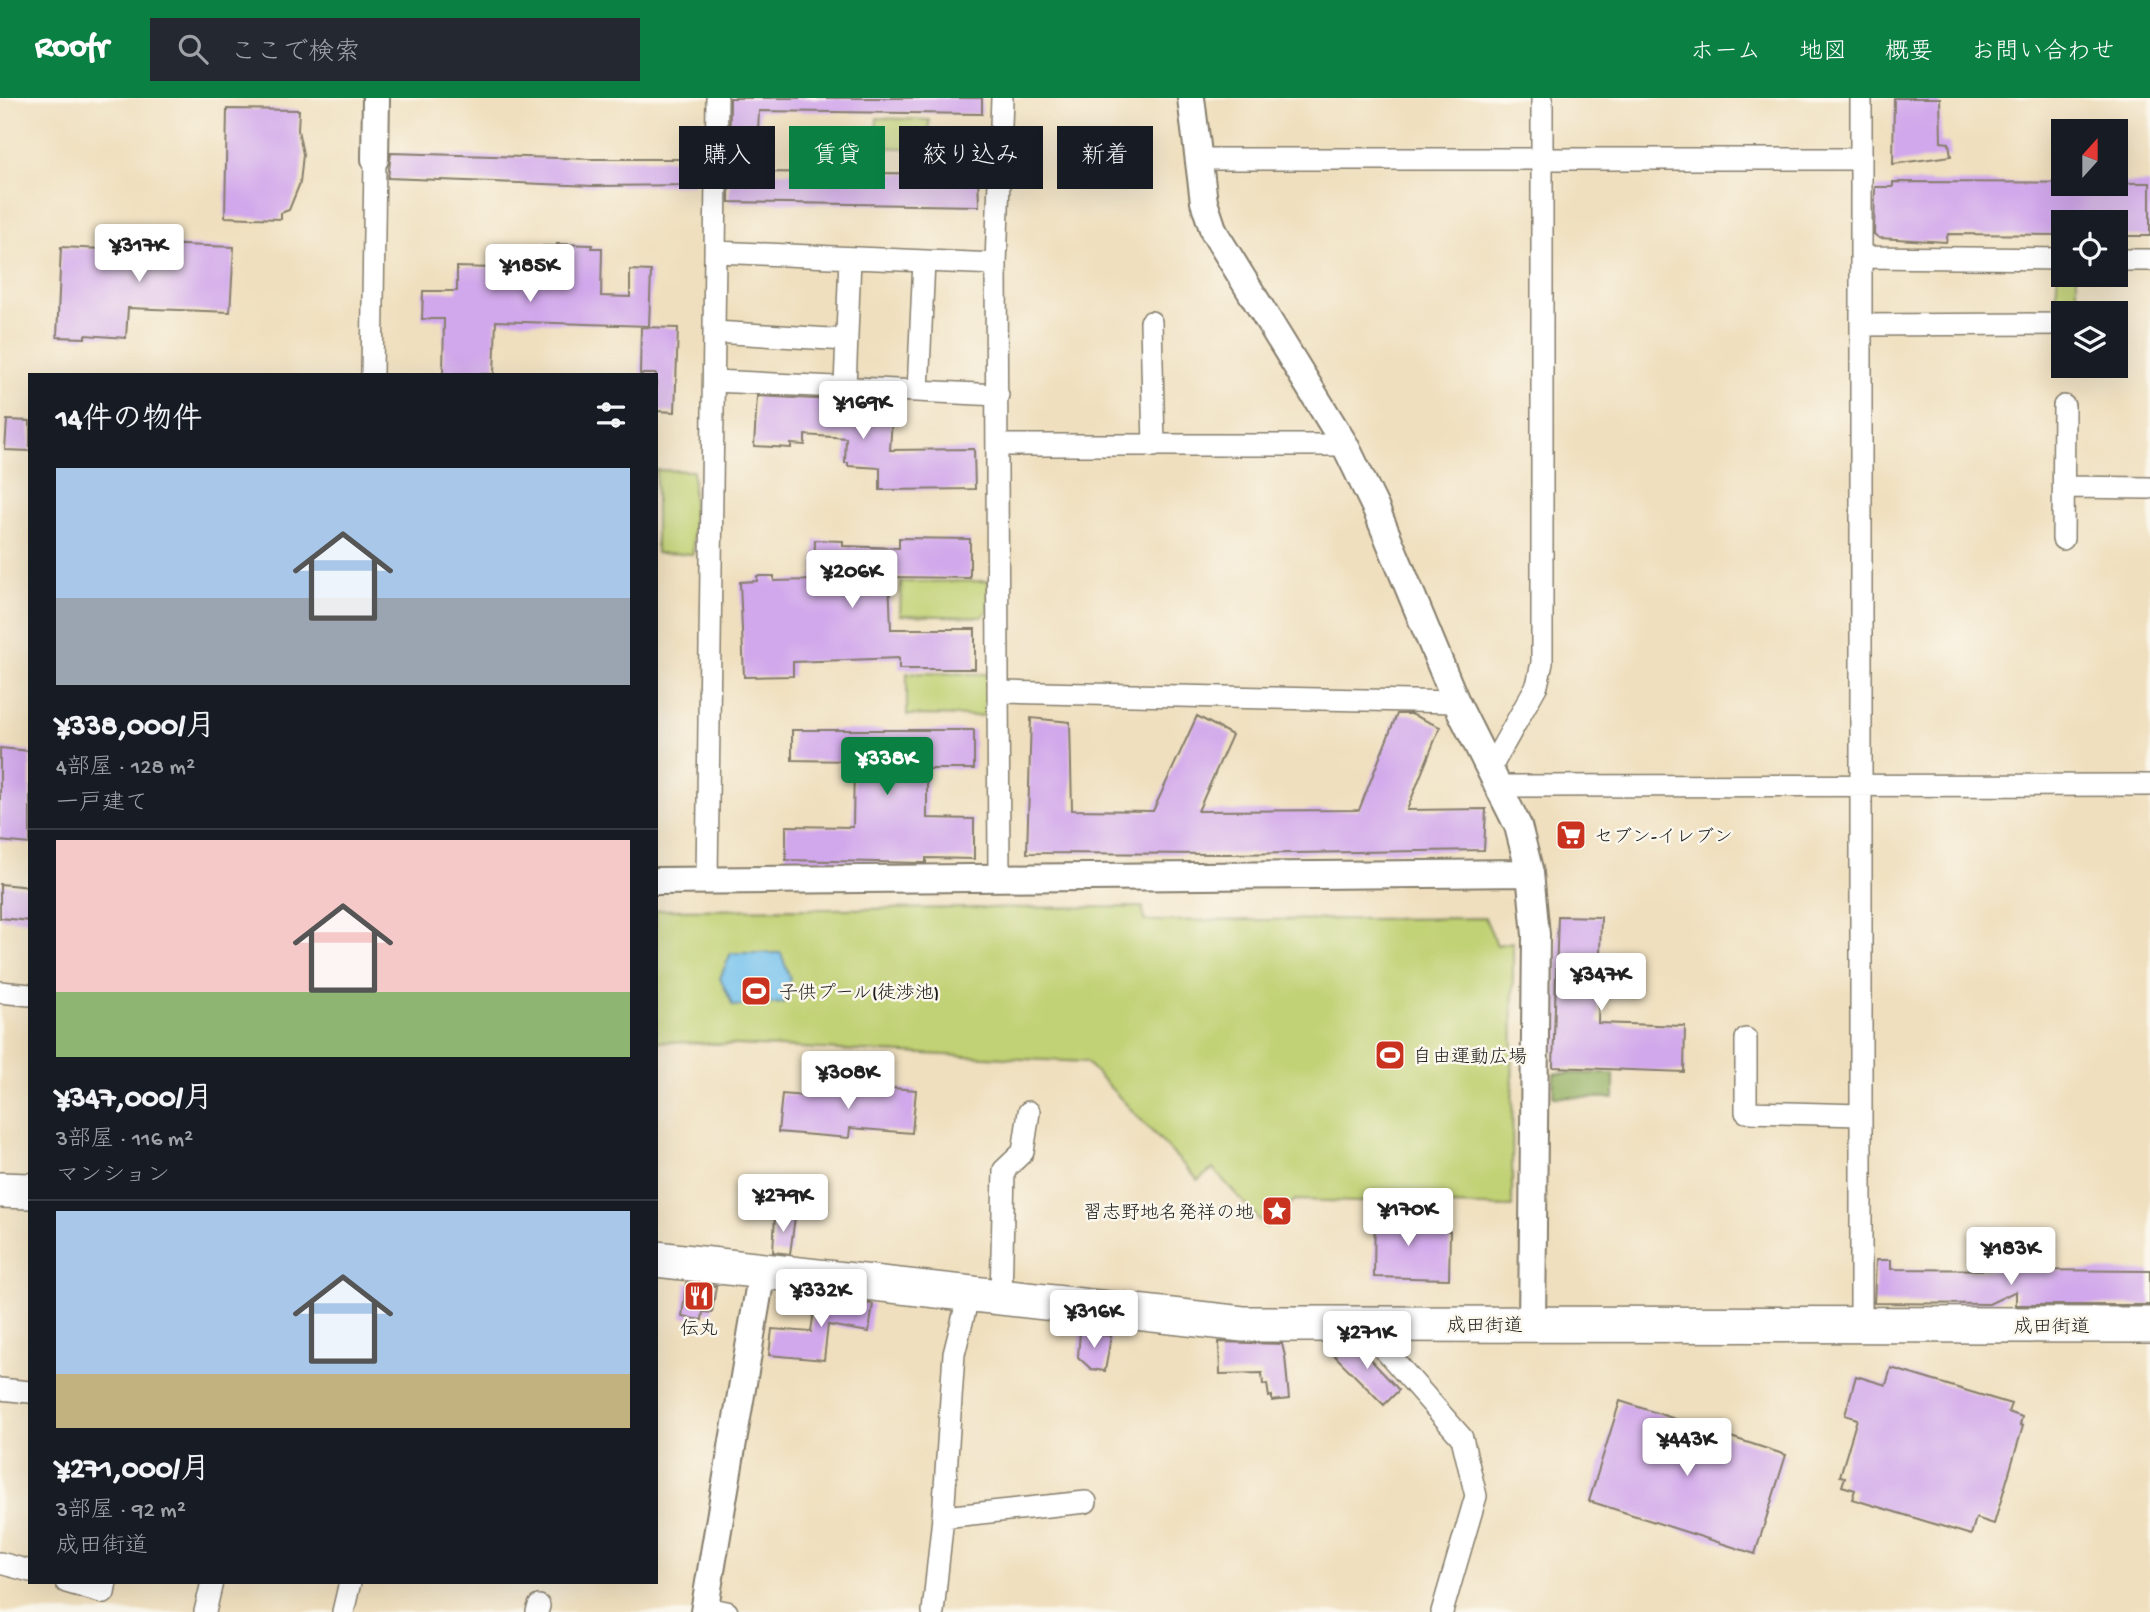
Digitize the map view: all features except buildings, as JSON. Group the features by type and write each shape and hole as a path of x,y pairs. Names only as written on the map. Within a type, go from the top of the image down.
{"highway":[{"path":"0,1189 28,1191"},
{"name":"成田街道","path":"658,1259 1243,1324 2150,1325"}],"street":[{"path":"372,373 376,98"},
{"path":"707,880 717,98"},
{"path":"999,878 996,264 1002,98"},
{"path":"1191,98 1204,202 1214,232 1345,446 1376,509 1456,702 1518,826 1530,873 1535,935 1532,1324"},
{"path":"1495,778 1537,685 1542,663 1542,98"},
{"path":"1861,98 1861,1325"},
{"path":"1199,159 1861,159"},
{"path":"716,252 996,264"},
{"path":"1861,257 2051,259"},
{"path":"845,387 850,258"},
{"path":"2128,260 2150,260"},
{"path":"918,391 924,261"},
{"path":"1151,322 1154,446"},
{"path":"1861,324 2051,324"},
{"path":"715,331 846,340"},
{"path":"714,381 998,395"},
{"path":"2063,539 2064,406"},
{"path":"998,445 1345,446"},
{"path":"2064,487 2150,488"},
{"path":"999,692 1456,702"},
{"path":"1495,778 1861,785 2150,785"},
{"path":"658,881 1530,873"},
{"path":"0,992 28,995"},
{"path":"1746,1039 1745,1112 1861,1115"},
{"path":"933,1612 943,1517 954,1353 985,1296 1004,1170 1023,1152 1029,1112"},
{"path":"712,1611 762,1271"},
{"path":"1363,1325 1462,1438 1476,1496 1442,1612"},
{"path":"0,1389 28,1392"},
{"path":"943,1517 1086,1502"},
{"path":"0,1563 28,1571"},
{"path":"73,1584 104,1593 106,1584"},
{"path":"205,1612 212,1584"},
{"path":"343,1612 350,1584"}],"green space":[{"path":"877,118 929,120 929,126 899,126 899,148 885,147 885,126 877,126"},
{"path":"2057,287 2077,287 2077,301 2056,301"},
{"path":"658,470 693,471 693,554 658,553"},
{"path":"989,581 988,610 982,617 900,615 901,582"},
{"path":"907,673 987,674 987,711 981,716 907,715"},
{"path":"1143,907 1144,921 1485,918 1497,945 1513,942 1512,1207 1295,1200 1266,1227 1213,1169 1198,1180 1086,1062 658,1041 658,910"},
{"path":"1554,1073 1614,1074 1614,1098 1553,1097"}],"water":[{"name":"子供プール(徒渉池)","path":"731,953 781,953 790,979 783,1003 733,1006 720,978"}],"place":[{"name":"セブン-イレブン","path":"1571,835"},
{"name":"子供プール(徒渉池)","path":"756,991"},
{"name":"自由運動広場","path":"1390,1055"},
{"name":"習志野地名発祥の地","path":"1277,1211"},
{"name":"伝丸","path":"699,1296"}]}
